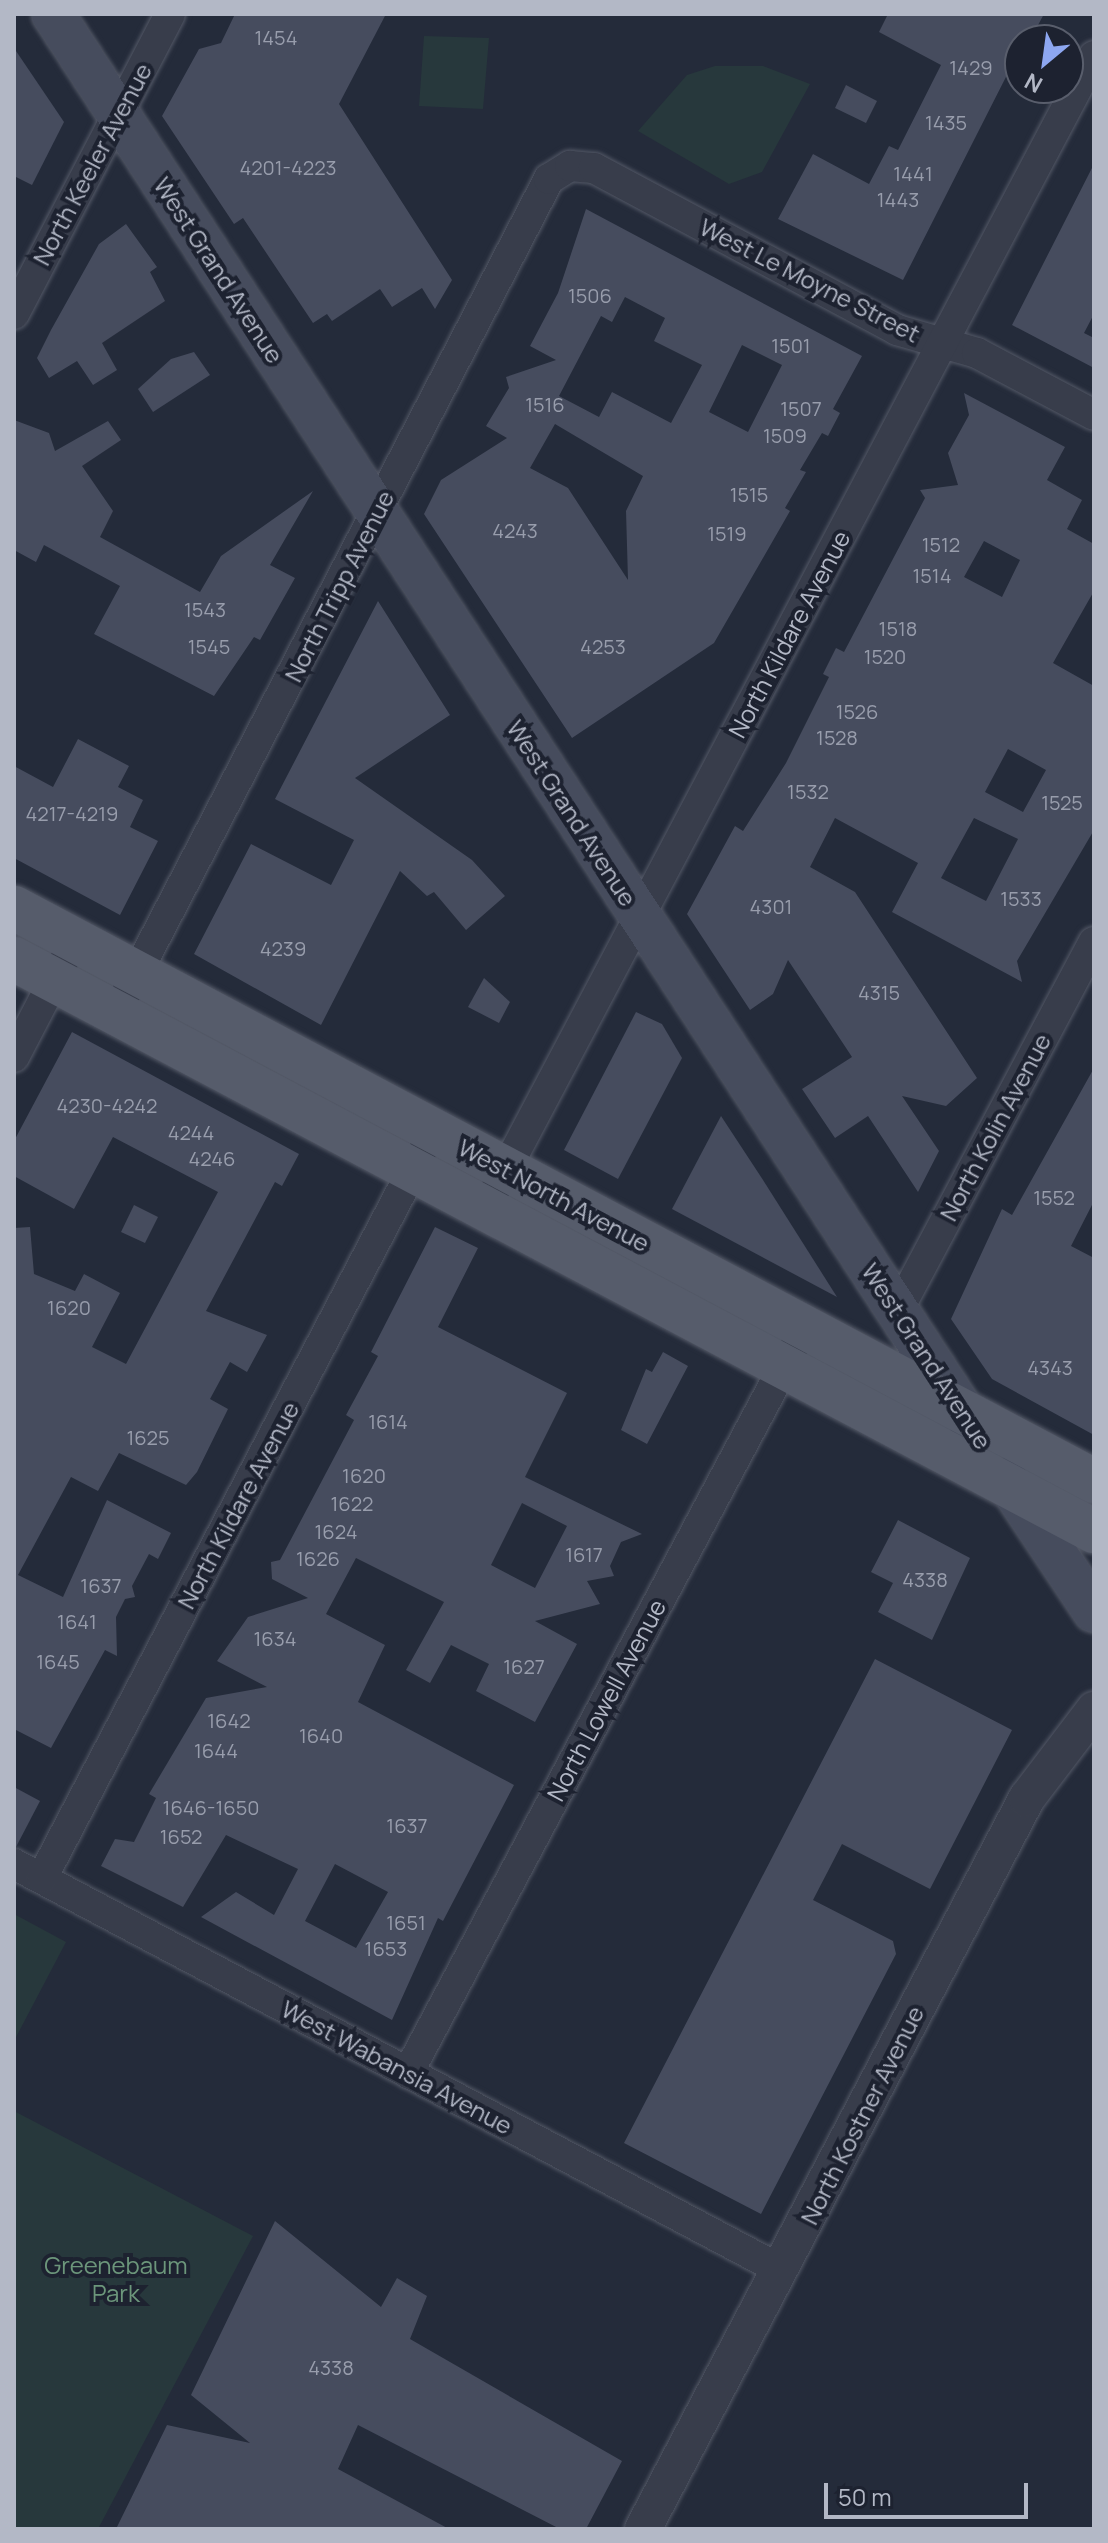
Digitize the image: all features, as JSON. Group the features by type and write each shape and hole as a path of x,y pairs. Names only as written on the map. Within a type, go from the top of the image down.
{"main road":[{"name":"West Grand Avenue","path":"53,14 639,918 1094,1611"},
{"name":"West North Avenue","path":"14,908 1094,1481"},
{"name":"West North Avenue","path":"14,959 782,1370 1094,1531"}],"street":[{"name":"North Keeler Avenue","path":"14,314 170,14"},
{"name":"North Kildare Avenue","path":"484,1211 1094,56"},
{"name":"West Le Moyne Street","path":"570,166 594,168 897,330 977,353 1094,415"},
{"name":"North Tripp Avenue","path":"116,1013 378,514 549,179 570,166"},
{"path":"14,1057 75,940"},
{"name":"North Kolin Avenue","path":"897,1312 1094,942"},
{"name":"North Kildare Avenue","path":"42,1878 433,1130"},
{"name":"North Lowell Avenue","path":"408,2073 804,1328"},
{"name":"North Kostner Avenue","path":"643,2529 1027,1798 1094,1710"},
{"name":"West Wabansia Avenue","path":"14,1864 781,2270"}],"green space":[{"path":"424,36 489,38 483,109 419,106"},
{"path":"715,66 763,66 810,84 762,172 729,184 638,131 687,75"},
{"path":"14,1914 66,1942 14,2041"},
{"name":"Greenebaum Park","path":"14,2111 253,2236 98,2529 14,2529"}],"building":[{"path":"235,14 386,14 339,104 452,280 435,309 422,288 392,307 380,289 332,321 327,314 313,323 243,218 234,224 162,116 199,49 221,43"},
{"path":"888,14 1044,14 1039,24 1004,24 1004,81 903,280 778,219 813,154 869,184 889,146 898,150 941,65 879,32"},
{"path":"14,48 64,122 32,185 14,176"},
{"path":"846,85 877,101 866,123 835,108"},
{"path":"1094,164 1094,314 1084,333 1094,338 1094,368 1012,325"},
{"path":"586,209 862,356 833,409 840,413 828,436 822,433 800,470 806,472 785,508 790,511 714,643 572,738 424,514 441,480 507,438 486,426 509,388 506,377 556,360 530,346 558,293","holes":["625,297 665,318 654,341 702,365 671,423 612,392 599,417 559,396 601,316 612,322","742,345 782,365 748,432 709,412","555,424 643,476 626,511 628,580 568,488 530,468"]},
{"path":"126,224 157,267 150,272 165,301 102,343 117,370 93,385 77,361 49,378 37,358 51,330 99,244"},
{"path":"194,352 210,375 153,412 138,389 171,359"},
{"path":"964,393 1065,447 1047,480 1082,500 1067,529 1094,544 1094,591 1053,663 1094,686 1094,830 1017,961 1022,982 892,912 918,863 835,818 810,867 855,892 977,1078 946,1106 902,1096 939,1151 918,1192 868,1116 835,1138 802,1089 852,1057 788,960 773,994 750,1010 687,914 735,826 743,831 786,763 829,677 823,674 836,648 844,652 925,498 920,490 958,485 948,453 969,415","holes":["984,541 1020,560 1002,597 964,577","1008,749 1046,770 1023,812 985,792","974,818 1018,839 986,901 941,878"]},
{"path":"14,420 49,433 55,451 108,421 121,440 82,466 113,511 100,537 200,592 221,556 313,491 270,565 295,578 260,640 254,637 214,696 94,634 120,586 44,545 36,562 14,550"},
{"path":"378,601 450,715 355,778 472,860 505,896 466,930 434,892 427,896 400,871 321,1025 194,954 251,844 331,885 354,840 275,799"},
{"path":"78,739 129,766 118,787 143,800 130,827 158,841 120,915 14,858 14,766 53,787"},
{"path":"484,978 510,1002 499,1023 468,1007"},
{"path":"636,1012 662,1024 682,1058 618,1179 564,1150"},
{"path":"72,1032 299,1154 282,1186 275,1182 206,1311 267,1335 247,1372 230,1362 210,1399 228,1409 197,1472 186,1485 119,1453 98,1491 71,1477 18,1575 63,1597 107,1500 171,1533 158,1559 149,1554 132,1586 135,1597 125,1599 116,1617 117,1656 105,1650 51,1748 14,1729 14,1228 30,1227 34,1274 75,1291 84,1274 120,1293 92,1347 126,1364 218,1192 113,1137 74,1209 14,1176 14,1141"},
{"path":"1094,1068 1094,1201 1071,1246 1094,1258 1094,1435 992,1379 951,1319 1002,1209 1012,1215"},
{"path":"721,1116 763,1180 837,1297 672,1209"},
{"path":"134,1205 158,1217 145,1243 121,1232"},
{"path":"435,1227 478,1248 438,1327 567,1393 525,1477 642,1534 621,1542 610,1566 614,1576 587,1581 600,1604 535,1621 577,1644 535,1722 476,1691 489,1664 451,1645 430,1683 406,1670 444,1602 356,1558 326,1614 385,1645 358,1702 514,1785 443,1921 438,1918 392,2020 201,1917 236,1892 274,1915 298,1869 226,1835 183,1907 101,1866 115,1839 134,1842 156,1798 149,1794 206,1698 267,1687 217,1661 248,1617 308,1598 272,1579 271,1562 280,1560 354,1420 346,1415 378,1356 371,1352","holes":["522,1503 567,1526 535,1588 491,1565","335,1864 388,1892 356,1948 305,1921"]},
{"path":"663,1352 688,1366 647,1444 621,1430 646,1369 652,1372"},
{"path":"898,1520 970,1558 932,1640 878,1612 893,1583 871,1572"},
{"path":"875,1659 1012,1730 930,1889 842,1844 813,1900 893,1941 896,1954 761,2214 624,2143"},
{"path":"14,1787 40,1801 16,1847 14,1846"},
{"path":"275,2221 381,2307 397,2278 427,2296 410,2339 622,2461 586,2529 560,2529 358,2425 338,2469 449,2529 116,2529 167,2425 250,2443 191,2395"}]}
